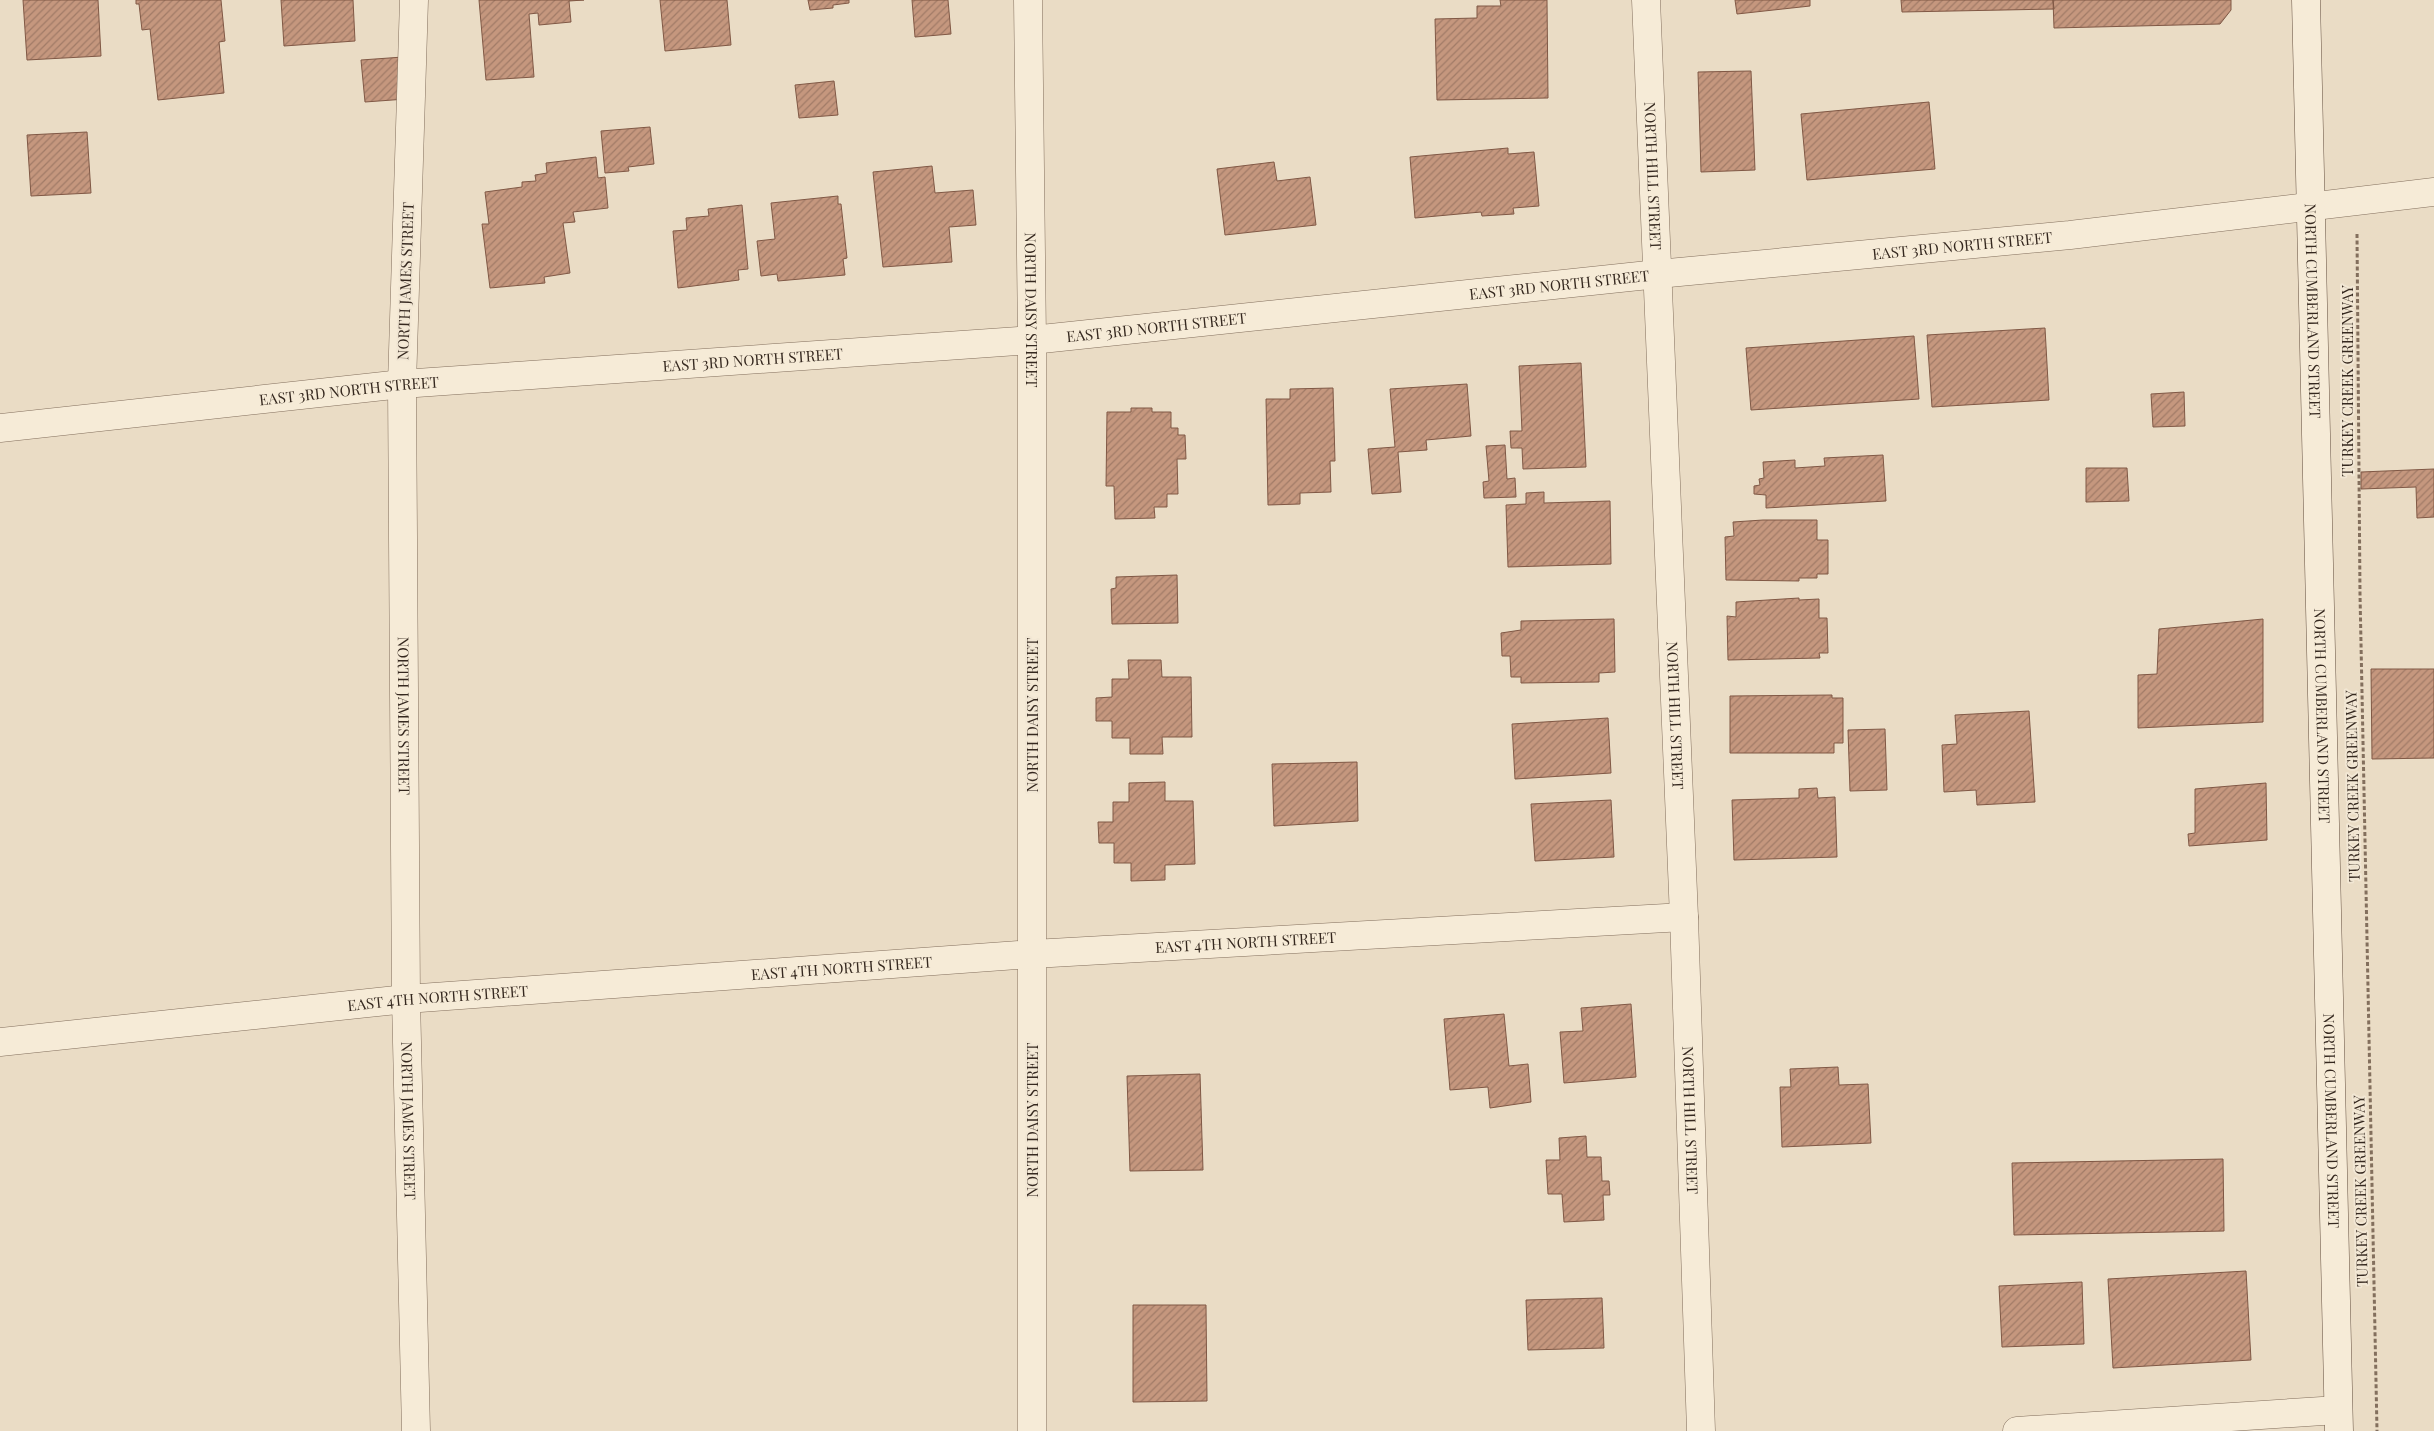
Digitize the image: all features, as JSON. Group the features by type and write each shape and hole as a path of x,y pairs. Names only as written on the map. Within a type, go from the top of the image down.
{"street":[{"name":"NORTH JAMES STREET","path":"414,0 402,384 406,999 416,1431"},
{"name":"NORTH DAISY STREET","path":"1028,0 1032,340 1032,1431"},
{"name":"NORTH HILL STREET","path":"1646,0 1684,917 1701,1431"},
{"name":"NORTH CUMBERLAND STREET","path":"2306,0 2338,1421"},
{"name":"EAST 3RD NORTH STREET","path":"0,428 402,384 1032,340 1658,274 2060,236 2434,192"},
{"name":"EAST 4TH NORTH STREET","path":"0,1042 406,999 1033,954 1684,917"},
{"path":"2017,1431 2338,1421"}],"path":[{"name":"TURKEY CREEK GREENWAY","path":"2357,231 2360,594 2377,1431"}],"building":[{"path":"23,0 98,0 101,56 27,60"},
{"path":"136,0 221,0 225,41 219,42 224,93 158,100 150,29 142,30 139,4 136,4"},
{"path":"281,0 353,0 355,41 284,46"},
{"path":"479,0 584,0 569,1 571,22 539,25 538,13 529,14 534,77 486,80"},
{"path":"660,0 727,0 731,45 665,51"},
{"path":"808,0 849,0 849,3 833,5 833,8 810,10"},
{"path":"912,0 948,0 951,34 915,37"},
{"path":"1500,0 1547,0 1548,98 1437,100 1435,19 1477,18 1477,6 1501,6"},
{"path":"1735,0 1810,0 1810,6 1737,14"},
{"path":"1901,0 2053,0 2054,9 1902,12"},
{"path":"2053,0 2231,0 2231,10 2220,24 2054,28"},
{"path":"403,57 406,99 365,102 361,60"},
{"path":"1751,71 1755,170 1701,172 1698,72"},
{"path":"834,81 838,115 799,118 795,85"},
{"path":"1929,102 1935,169 1807,180 1801,114"},
{"path":"650,127 654,164 628,167 629,171 605,173 601,131"},
{"path":"87,132 91,193 31,196 27,135"},
{"path":"1508,148 1508,154 1534,152 1539,206 1513,208 1514,214 1482,216 1481,212 1415,218 1410,157"},
{"path":"596,157 598,178 605,177 608,208 573,212 575,222 563,223 570,273 544,277 545,283 490,288 482,224 489,224 485,192 522,187 522,182 536,181 535,175 547,173 546,163"},
{"path":"1274,162 1277,181 1310,177 1316,225 1225,235 1217,169"},
{"path":"932,166 935,193 973,190 976,225 949,227 952,262 883,267 873,172"},
{"path":"838,196 838,204 841,204 847,258 843,259 845,275 778,281 777,274 761,276 757,241 775,239 771,203"},
{"path":"742,205 748,269 738,270 739,280 678,288 673,231 687,230 686,218 709,216 708,209"},
{"path":"2045,328 2049,400 1932,407 1927,335"},
{"path":"1914,336 1919,399 1751,410 1746,348"},
{"path":"1581,363 1586,467 1523,469 1522,448 1511,448 1510,431 1522,431 1519,366"},
{"path":"1467,384 1471,436 1426,440 1427,450 1398,452 1401,492 1372,494 1368,449 1395,447 1390,389"},
{"path":"1333,388 1335,461 1330,461 1331,492 1300,493 1300,504 1268,505 1266,399 1290,399 1290,389"},
{"path":"2184,392 2185,426 2153,427 2151,394"},
{"path":"1131,408 1152,408 1152,412 1171,412 1171,428 1178,428 1178,435 1185,435 1186,459 1177,459 1178,494 1167,494 1167,507 1154,507 1155,518 1115,519 1114,486 1106,486 1107,412 1131,412"},
{"path":"1505,445 1507,479 1515,478 1516,497 1484,498 1483,482 1489,481 1486,446"},
{"path":"1883,455 1886,501 1766,508 1766,495 1754,494 1754,486 1760,485 1759,479 1764,478 1763,462 1795,460 1795,468 1825,466 1824,458"},
{"path":"2086,468 2127,468 2129,501 2086,502"},
{"path":"2434,469 2434,517 2417,518 2416,487 2361,489 2361,472"},
{"path":"1544,492 1544,503 1610,501 1611,564 1508,567 1506,505 1526,504 1526,493"},
{"path":"1817,520 1817,540 1828,540 1828,574 1817,574 1817,578 1799,578 1799,581 1726,580 1725,537 1734,536 1733,522"},
{"path":"1177,575 1178,623 1112,624 1111,589 1116,588 1116,577"},
{"path":"1799,598 1799,600 1819,599 1819,618 1827,618 1828,653 1819,653 1820,658 1728,660 1727,616 1736,617 1736,602"},
{"path":"1614,619 1615,672 1599,673 1599,682 1521,683 1521,677 1511,677 1510,656 1502,656 1501,633 1521,630 1521,621"},
{"path":"2263,619 2263,722 2138,728 2138,675 2157,674 2159,629"},
{"path":"1128,660 1161,660 1162,677 1191,677 1192,737 1162,737 1163,754 1130,754 1130,738 1112,738 1112,721 1096,721 1096,698 1112,697 1112,679 1129,679"},
{"path":"2371,669 2434,669 2434,758 2372,759"},
{"path":"1832,695 1832,698 1843,698 1843,743 1834,743 1834,753 1730,753 1730,696"},
{"path":"2029,711 2035,802 1977,805 1976,790 1944,792 1942,745 1957,744 1955,715"},
{"path":"1608,718 1611,773 1515,779 1512,724"},
{"path":"1885,729 1887,790 1850,791 1848,730"},
{"path":"1357,762 1358,821 1274,826 1272,764"},
{"path":"1165,782 1165,801 1193,801 1195,864 1165,865 1165,880 1131,881 1131,863 1114,863 1114,843 1099,843 1098,822 1113,822 1113,802 1129,802 1129,783"},
{"path":"2266,783 2267,840 2189,846 2188,834 2195,833 2195,789"},
{"path":"1817,788 1818,798 1835,797 1837,857 1734,860 1732,800 1799,798 1799,789"},
{"path":"1611,800 1614,857 1535,861 1531,804"},
{"path":"1631,1004 1636,1077 1564,1083 1560,1032 1583,1031 1581,1008"},
{"path":"1504,1014 1509,1066 1528,1064 1531,1102 1490,1108 1488,1087 1450,1090 1444,1019"},
{"path":"1838,1067 1839,1085 1868,1084 1871,1143 1782,1147 1780,1087 1791,1087 1790,1069"},
{"path":"1200,1074 1203,1170 1130,1171 1127,1076"},
{"path":"1586,1136 1587,1157 1601,1157 1602,1181 1609,1181 1610,1195 1603,1195 1604,1220 1564,1222 1562,1194 1548,1194 1546,1160 1560,1160 1559,1138"},
{"path":"2223,1159 2224,1231 2014,1235 2012,1163"},
{"path":"2246,1271 2251,1360 2113,1368 2108,1279"},
{"path":"2082,1282 2084,1344 2002,1347 1999,1286"},
{"path":"1602,1298 1604,1348 1528,1350 1526,1300"},
{"path":"1133,1305 1206,1305 1207,1401 1133,1402"}]}
